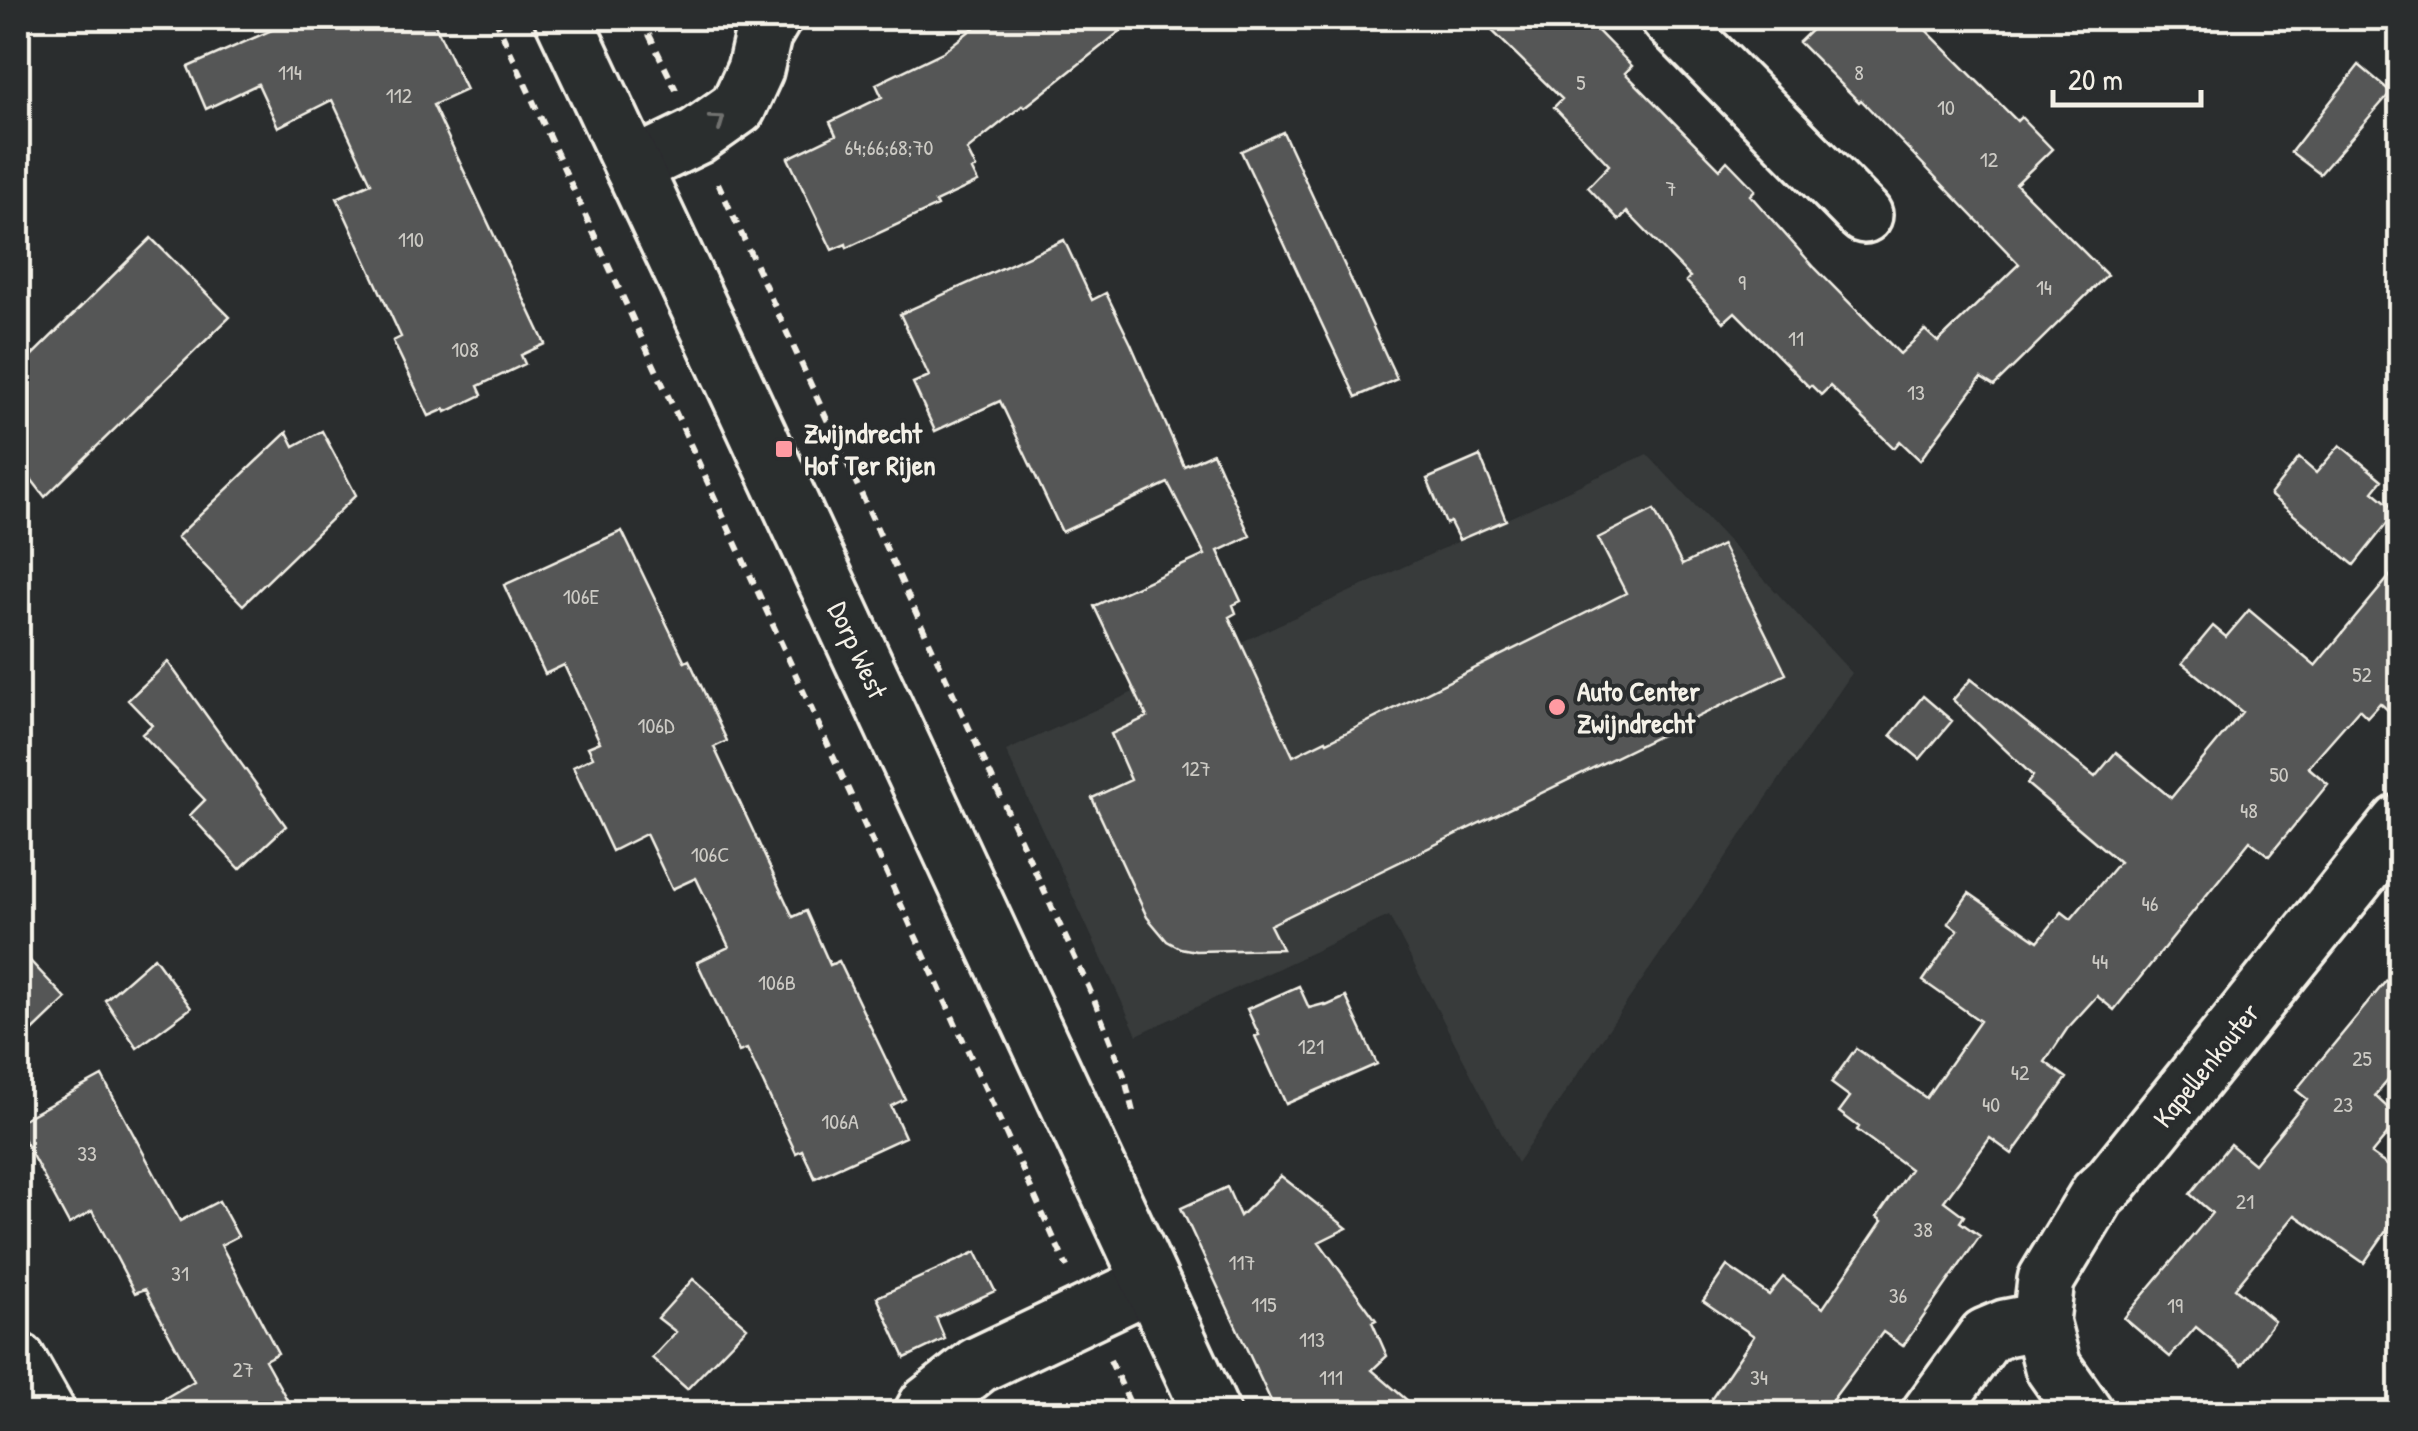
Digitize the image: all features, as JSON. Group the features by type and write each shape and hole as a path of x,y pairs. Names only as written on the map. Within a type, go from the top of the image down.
{"street":[{"name":"Dorp West","path":"563,18 1212,1414"},
{"path":"633,167 697,136 738,106 773,18"},
{"path":"1669,18 1864,215"},
{"name":"Kapellenkouter","path":"2086,1414 2053,1367 2041,1321 2046,1280 2098,1194 2400,823"},
{"path":"922,1414 927,1405 978,1365 1152,1284"},
{"path":"1929,1414 1986,1336 2041,1321"},
{"path":"18,1361 48,1414"}],"path":[{"path":"496,18 1135,1414"},
{"path":"641,18 1092,997 1124,1075 1138,1128"}],"shaded area":[{"path":"1647,454 1852,673 1517,1163 1389,916 1137,1035 1006,751"}],"building":[{"path":"266,18 432,18 466,90 433,105 545,344 521,355 525,364 478,386 482,395 429,416 393,341 401,337 337,198 371,183 332,100 278,127 258,84 206,109 188,67 272,30"},
{"path":"986,18 1137,18 967,150 978,182 847,248 846,244 832,250 788,158 836,135 830,122 882,97 876,84 943,52"},
{"path":"1479,18 1585,18 1632,66 1625,73 1720,169 1727,161 1755,190 1750,195 1815,268 1900,354 1925,330 1938,342 2019,264 1861,100 1799,42 1824,18 1914,18 2017,121 2021,117 2052,149 2016,184 2107,275 1994,386 1981,378 1920,460 1900,441 1894,448 1830,386 1821,395 1809,387 1735,312 1724,322 1686,281 1690,277 1627,212 1619,220 1588,187 1609,165 1554,107 1562,99"},
{"path":"2359,65 2391,92 2320,174 2291,152"},
{"path":"1283,132 1397,379 1356,397 1241,151"},
{"path":"151,238 230,317 45,497 18,462 18,369"},
{"path":"1064,240 1092,300 1106,293 1184,466 1213,453 1250,536 1218,551 1241,601 1233,605 1236,613 1229,617 1293,756 1626,593 1598,538 1654,510 1682,565 1722,545 1786,674 1270,925 1282,949 1196,951 1167,941 1147,917 1092,798 1131,780 1111,734 1147,717 1094,606 1205,555 1168,483 1062,532 1000,401 935,431 913,383 929,376 900,314"},
{"path":"322,431 356,495 243,605 177,537 287,432 294,446"},
{"path":"2340,445 2382,480 2373,491 2397,511 2354,565 2270,495 2299,458 2316,473"},
{"path":"1480,456 1506,520 1459,540 1450,522 1446,524 1427,479"},
{"path":"622,531 727,741 714,747 793,917 806,911 830,965 839,961 905,1099 891,1106 905,1137 815,1178 802,1150 796,1153 747,1049 739,1052 697,962 729,947 696,878 672,889 646,834 612,851 573,767 593,757 588,747 600,742 564,665 545,674 504,585"},
{"path":"2400,564 2400,721 2380,703 2367,717 2359,709 2308,767 2328,784 2269,856 2250,841 2114,1010 2097,996 2067,1029 2045,1062 2067,1078 2012,1154 1990,1138 1944,1201 1964,1216 1960,1222 1980,1236 1903,1346 1883,1332 1822,1414 1701,1414 1754,1336 1703,1301 1727,1266 1769,1295 1783,1277 1823,1308 1882,1221 1877,1217 1910,1169 1839,1112 1850,1097 1831,1083 1856,1048 1926,1098 1980,1021 1923,981 1958,930 1948,923 1969,893 2038,941 2062,912 2071,919 2119,862 2027,784 2033,776 1953,700 1971,679 2095,777 2116,752 2171,798 2242,712 2182,663 2213,626 2226,637 2249,610 2315,666"},
{"path":"168,662 286,826 240,869 190,815 205,800 142,734 152,725 128,700"},
{"path":"1923,696 1952,721 1920,759 1891,735"},
{"path":"18,948 66,999 18,1045"},
{"path":"154,957 191,1008 137,1048 105,1000"},
{"path":"2400,964 2400,1066 2375,1096 2400,1119 2371,1154 2400,1174 2400,1211 2364,1263 2295,1215 2235,1288 2274,1321 2242,1365 2196,1327 2170,1357 2124,1318 2212,1213 2190,1194 2230,1144 2254,1164 2307,1099 2296,1090"},
{"path":"1299,986 1309,1008 1346,997 1377,1064 1286,1104 1247,1009"},
{"path":"102,1076 180,1221 219,1201 238,1236 221,1245 278,1353 265,1360 295,1414 138,1414 194,1381 145,1289 135,1293 92,1211 69,1224 18,1129 18,1122"},
{"path":"1281,1176 1347,1228 1319,1242 1376,1320 1372,1322 1387,1356 1372,1370 1423,1414 1277,1414 1181,1208 1227,1187 1240,1216"},
{"path":"976,1252 995,1291 936,1318 945,1339 905,1358 877,1297"},
{"path":"693,1279 747,1327 687,1389 652,1358 676,1332 658,1318"}],"place":[{"name":"Zwijndrecht Hof Ter Rijen","path":"784,449"},
{"name":"Auto Center Zwijndrecht","path":"1557,707"}]}
